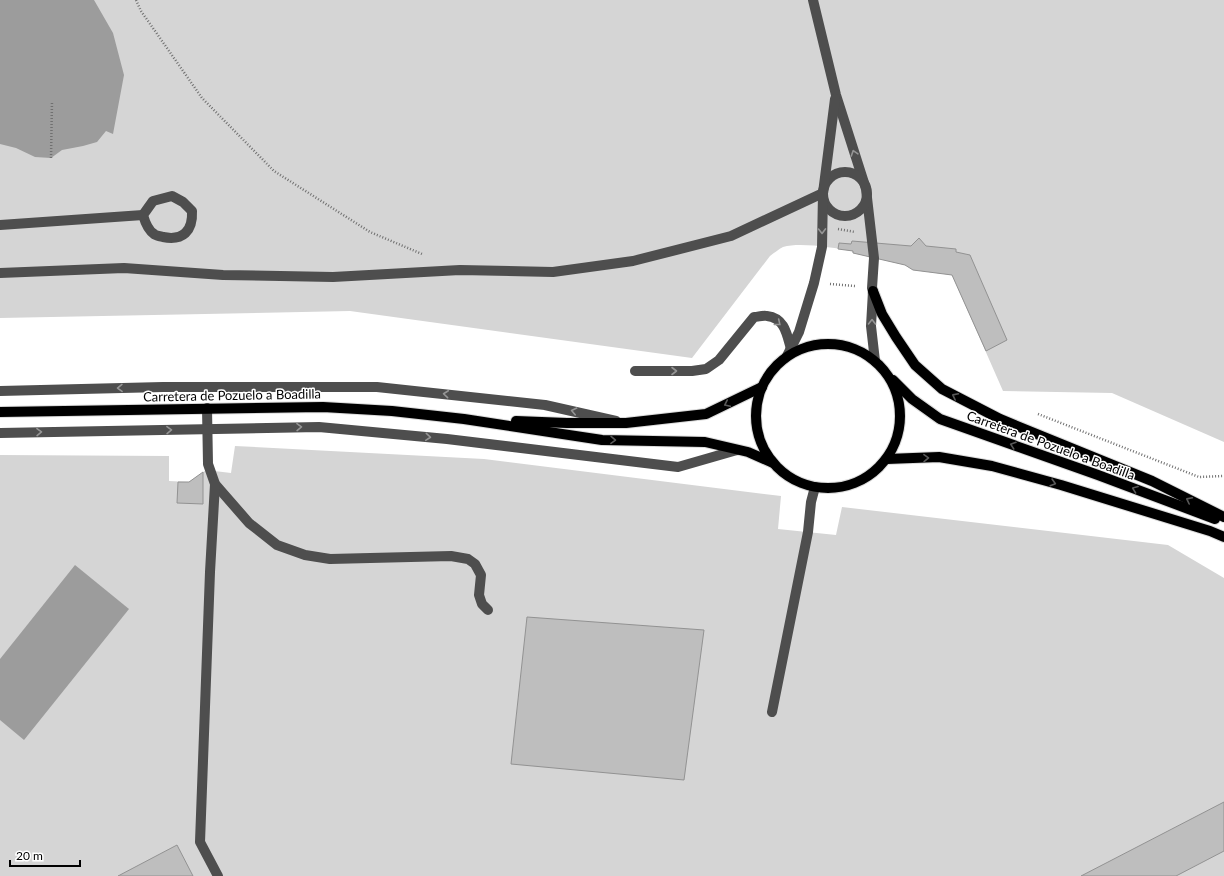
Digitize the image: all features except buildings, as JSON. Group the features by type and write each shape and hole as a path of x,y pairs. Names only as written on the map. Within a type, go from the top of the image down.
{"main road":[{"path":"872,289 882,314 915,365 942,388 1000,418 1152,481 1224,517"},
{"path":"823,344 842,345 859,351 875,361 883,369 894,385 900,404 901,423 896,442 887,458 873,473 855,484 835,488 814,487 792,478 773,462 762,446 757,426 757,406 762,387 768,375 789,353 823,344"},
{"name":"Carretera de Pozuelo a Boadilla","path":"883,369 912,399 940,419 1098,475 1224,522"},
{"name":"Carretera de Pozuelo a Boadilla","path":"0,412 323,407 392,411 464,418 567,423 626,423 706,414 762,387"},
{"name":"Carretera de Pozuelo a Boadilla","path":"464,418 602,440 705,442 748,452 773,462"},
{"path":"887,458 939,457 992,466 1068,487 1210,531 1224,537"}],"lane":[{"path":"813,0 836,95 866,189 874,258 871,326 875,361"},
{"path":"789,353 799,332 814,283 822,247 823,192 836,95"},
{"path":"842,172 857,176 863,182 866,189 866,197 864,205 858,211 844,216 836,214 830,210 826,205 823,192 824,186 828,180 842,172"},
{"path":"0,273 124,268 223,275 333,277 460,270 553,272 633,261 731,236 823,192"},
{"path":"172,196 183,202 192,211 192,220 186,232 180,237 170,238 154,234 146,224 143,215 153,201 172,196"},
{"path":"0,226 143,215"},
{"path":"635,372 692,371 706,369 719,360 754,317 760,316 766,316 779,320 785,329 789,353"},
{"path":"0,391 163,387 377,387 545,405 626,423"},
{"path":"207,408 208,464 215,484 249,523 277,545 305,555 330,559 451,556 468,559 475,564 481,575 479,596 482,604 488,610"},
{"path":"0,433 320,426 447,439 678,467 737,450"},
{"path":"215,484 210,572 200,842 218,876"},
{"path":"772,712 808,532 814,487"}],"path":[{"path":"136,0 141,11 202,98 274,171 370,232 425,255"},
{"path":"51,158 52,101"},
{"path":"822,227 871,234"},
{"path":"814,283 872,289"},
{"path":"1037,414 1199,477 1224,476"}],"shaded area":[{"path":"0,0 1224,0 1224,442 1112,393 1003,391 952,275 913,270 905,265 853,253 852,251 818,246 799,245 783,247 770,256 692,358 350,311 0,318"},
{"path":"0,0 94,0 113,33 124,75 113,134 106,131 97,142 62,150 51,158 35,157 16,148 0,144"},
{"path":"235,446 484,459 781,496 778,529 836,535 842,507 1168,545 1224,578 1224,876 0,876 0,455 169,456 169,481 189,482 206,470 231,473"},
{"path":"75,565 129,609 24,740 0,720 0,659"}]}
